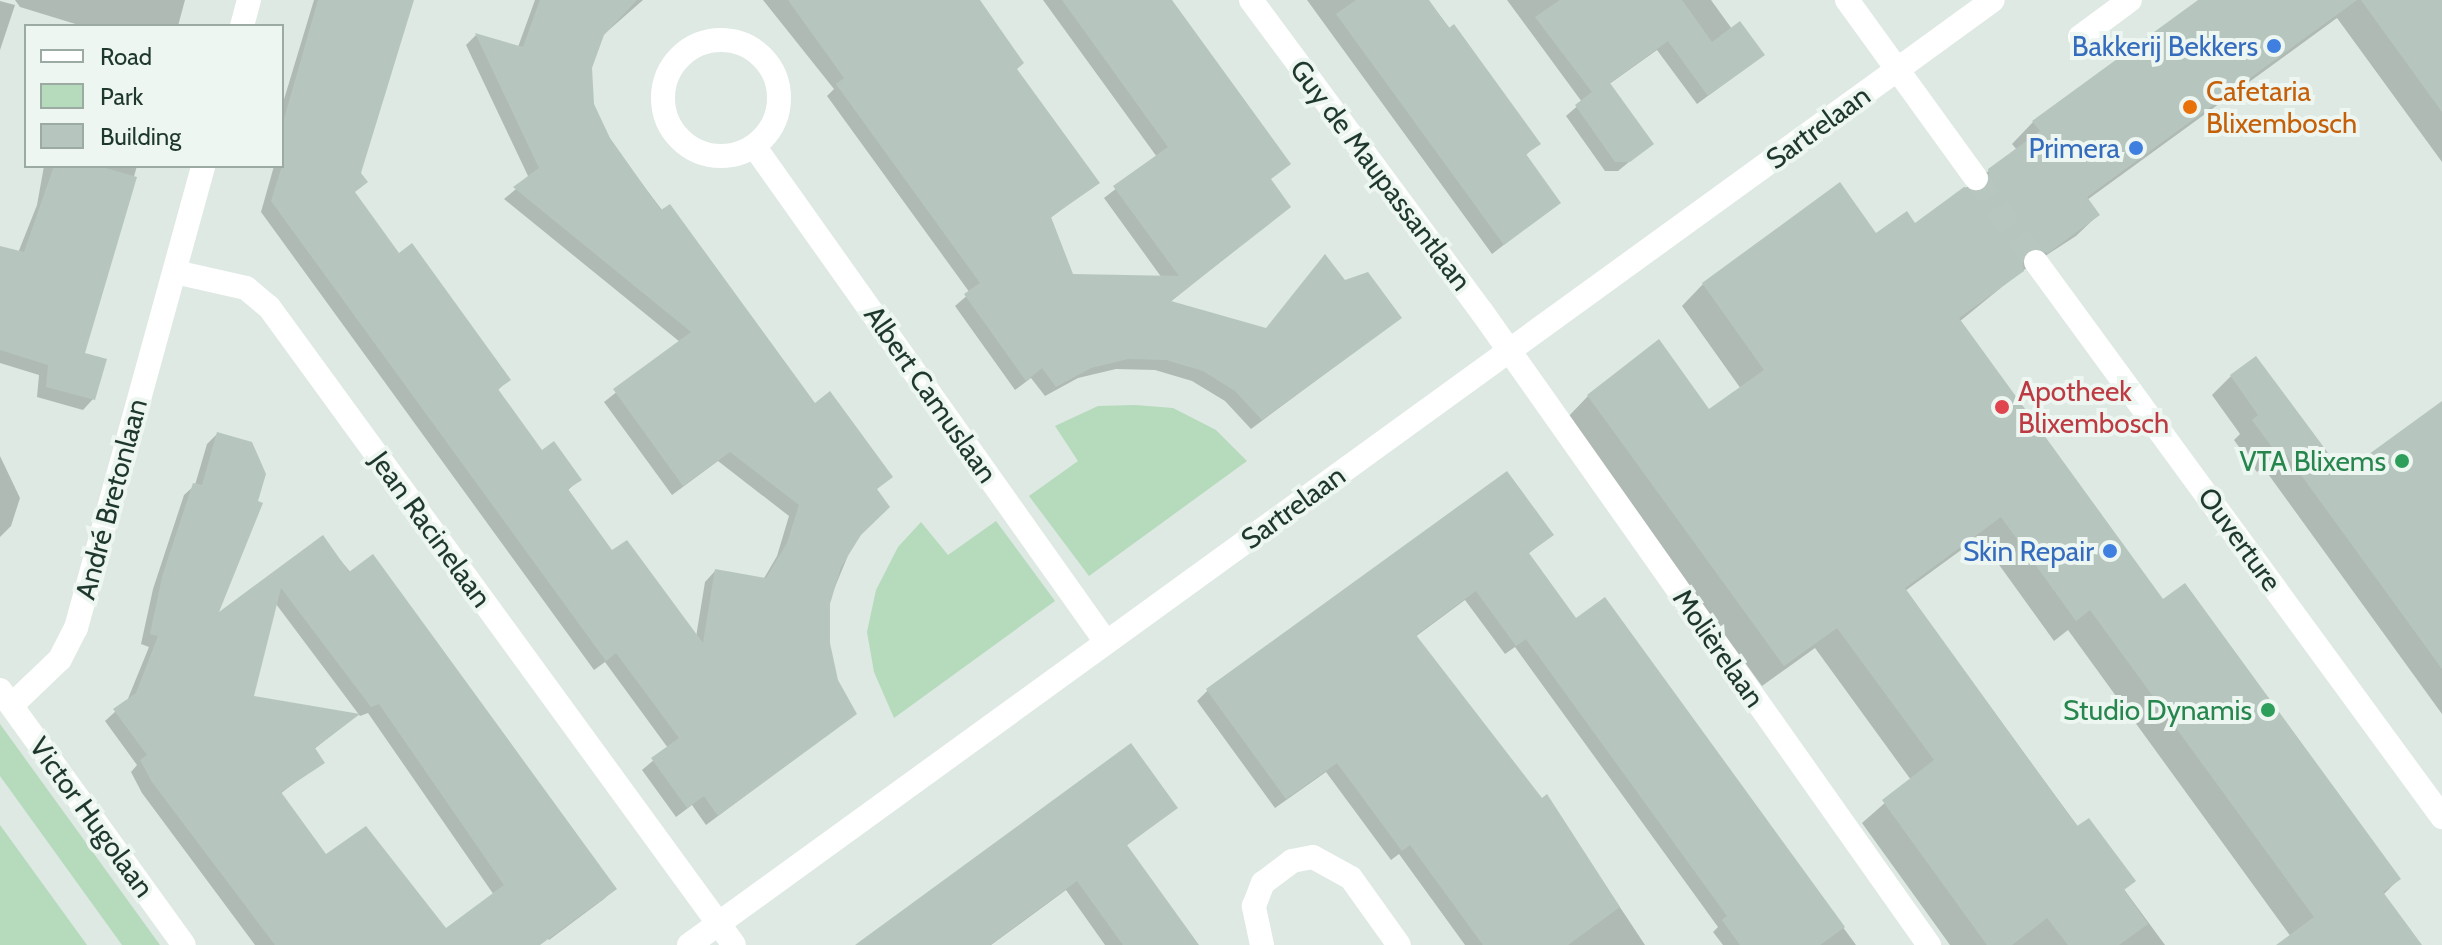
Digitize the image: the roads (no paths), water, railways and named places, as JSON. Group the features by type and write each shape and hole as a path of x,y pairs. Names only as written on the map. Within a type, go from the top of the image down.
{"street":[{"path":"243,24 249,0"},
{"name":"Guy de Maupassantlaan","path":"1251,0 1509,350"},
{"path":"1847,0 1976,178"},
{"name":"Sartrelaan","path":"689,945 1993,0"},
{"path":"2080,37 2130,0"},
{"path":"724,40 760,55 776,78 779,100 775,121 754,146 732,156 710,156 691,148 674,133 664,111 663,90 669,70 683,54 704,43 724,40"},
{"name":"Albert Camuslaan","path":"754,146 1106,642"},
{"path":"175,272 202,168"},
{"name":"Ouverture","path":"2036,262 2442,817"},
{"name":"André Bretonlaan","path":"6,697 60,659 76,628 175,272"},
{"name":"Jean Racinelaan","path":"175,272 246,288 269,307 718,924"},
{"name":"Molièrelaan","path":"1509,350 1929,945"},
{"name":"Victor Hugolaan","path":"6,697 184,945"},
{"path":"1262,945 1254,906 1263,883 1292,861 1313,857 1351,878 1399,945"},
{"path":"718,924 734,945"}],"tunnel":[{"path":"1976,178 2036,262"}],"place":[{"name":"Bakkerij Bekkers","path":"2274,46"},
{"name":"Cafetaria Blixembosch","path":"2190,107"},
{"name":"Primera","path":"2136,148"},
{"name":"Apotheek Blixembosch","path":"2002,407"},
{"name":"VTA Blixems","path":"2402,461"},
{"name":"Skin Repair","path":"2110,551"},
{"name":"Studio Dynamis","path":"2268,710"}]}
